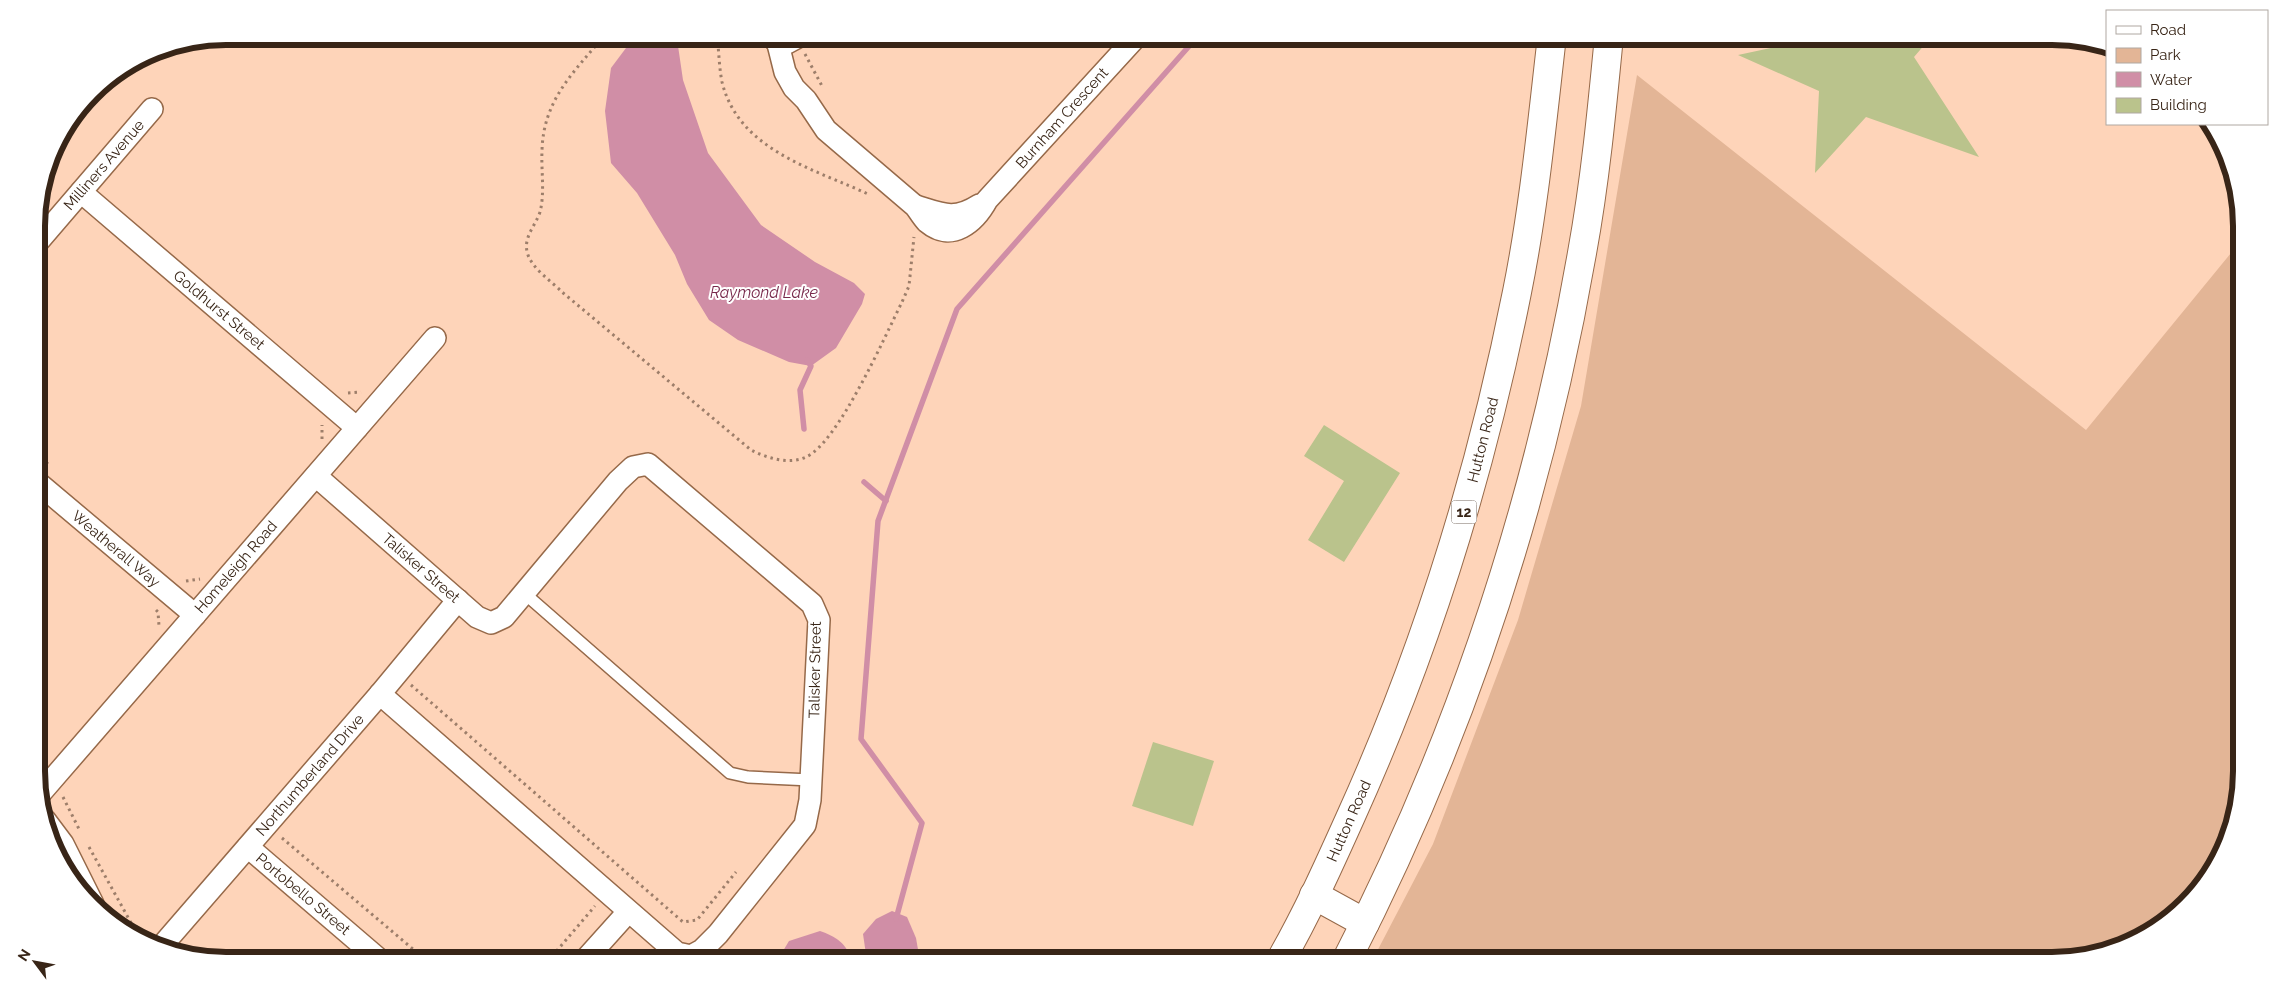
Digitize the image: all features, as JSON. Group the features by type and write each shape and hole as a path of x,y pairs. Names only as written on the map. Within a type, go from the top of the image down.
{"main road":[{"name":"Hutton Road","path":"1284,952 1314,896 1364,787 1416,659 1436,604 1478,464 1517,291 1529,221 1551,45"},
{"path":"1350,952 1433,775 1462,701 1522,521 1556,389 1583,252 1597,149 1608,45"},
{"path":"1314,896 1365,923"}],"street":[{"name":"Burnham Crescent","path":"784,45 785,72 794,88 815,95 826,130 915,206 950,216 969,211 987,200 1129,45"},
{"name":"Milliners Avenue","path":"45,249 81,192 152,109"},
{"name":"Goldhurst Street","path":"81,192 358,428"},
{"name":"Homeleigh Road","path":"45,785 435,338"},
{"name":"Talisker Street","path":"316,476 477,617 492,623 504,617 618,481 633,467 648,464 812,604 819,620 812,780 810,800 804,825 718,934 699,952"},
{"name":"Weatherall Way","path":"45,475 194,615"},
{"name":"Northumberland Drive","path":"167,941 255,853 380,694 458,600"},
{"name":"Talisker Street","path":"380,694 676,952"},
{"path":"58,838 79,876"},
{"name":"Portobello Street","path":"255,853 370,952"},
{"path":"592,952 628,912"}],"lane":[{"path":"524,593 730,772 748,777 812,780"}],"path":[{"path":"597,45 556,94 543,141 542,201 540,212 528,235 526,244 528,255 534,264 562,292 751,450 778,459 805,458 813,453 838,426 906,294 910,278 913,239 917,231"},
{"path":"718,45 722,83 728,97 749,129 770,148 796,164 877,199"},
{"path":"815,95 804,52 817,45"},
{"path":"342,388 350,394 362,392"},
{"path":"316,446 322,438 322,424"},
{"path":"178,575 186,581 200,580 206,572"},
{"path":"151,606 158,612 159,626 152,634"},
{"path":"416,677 410,684 683,922 697,920 736,872"},
{"path":"68,791 62,798 81,832"},
{"path":"255,853 281,837 288,830"},
{"path":"281,837 416,952"},
{"path":"86,841 133,926"},
{"path":"556,952 596,905 589,898"}],"green space":[{"path":"1637,75 2086,430 2233,251 2233,782 2230,806 2219,840 2209,861 2196,881 2162,915 2142,928 2099,946 2063,952 1377,952 1433,844 1518,620 1581,406"}],"water":[{"name":"Raymond Lake","path":"628,45 678,45 683,80 708,153 761,225 815,262 854,283 865,294 862,304 836,348 811,366 789,362 738,340 709,320 687,284 675,255 637,193 611,163 605,111 611,68"},
{"path":"892,911 907,917 916,938 918,952 866,952 863,934 876,919"},
{"path":"820,931 831,935 844,945 848,952 782,952 789,941"}],"building":[{"path":"1785,45 1924,45 1914,57 1979,157 1866,117 1815,173 1819,91 1738,55"},
{"path":"1324,425 1400,473 1344,562 1308,540 1344,481 1304,456"},
{"path":"1153,742 1214,761 1193,826 1132,806"}],"waterway":[{"path":"896,919 922,823 861,739 878,521 957,309 1190,45"},
{"path":"804,429 800,390 811,366 807,360"},
{"path":"864,482 886,501"}]}
